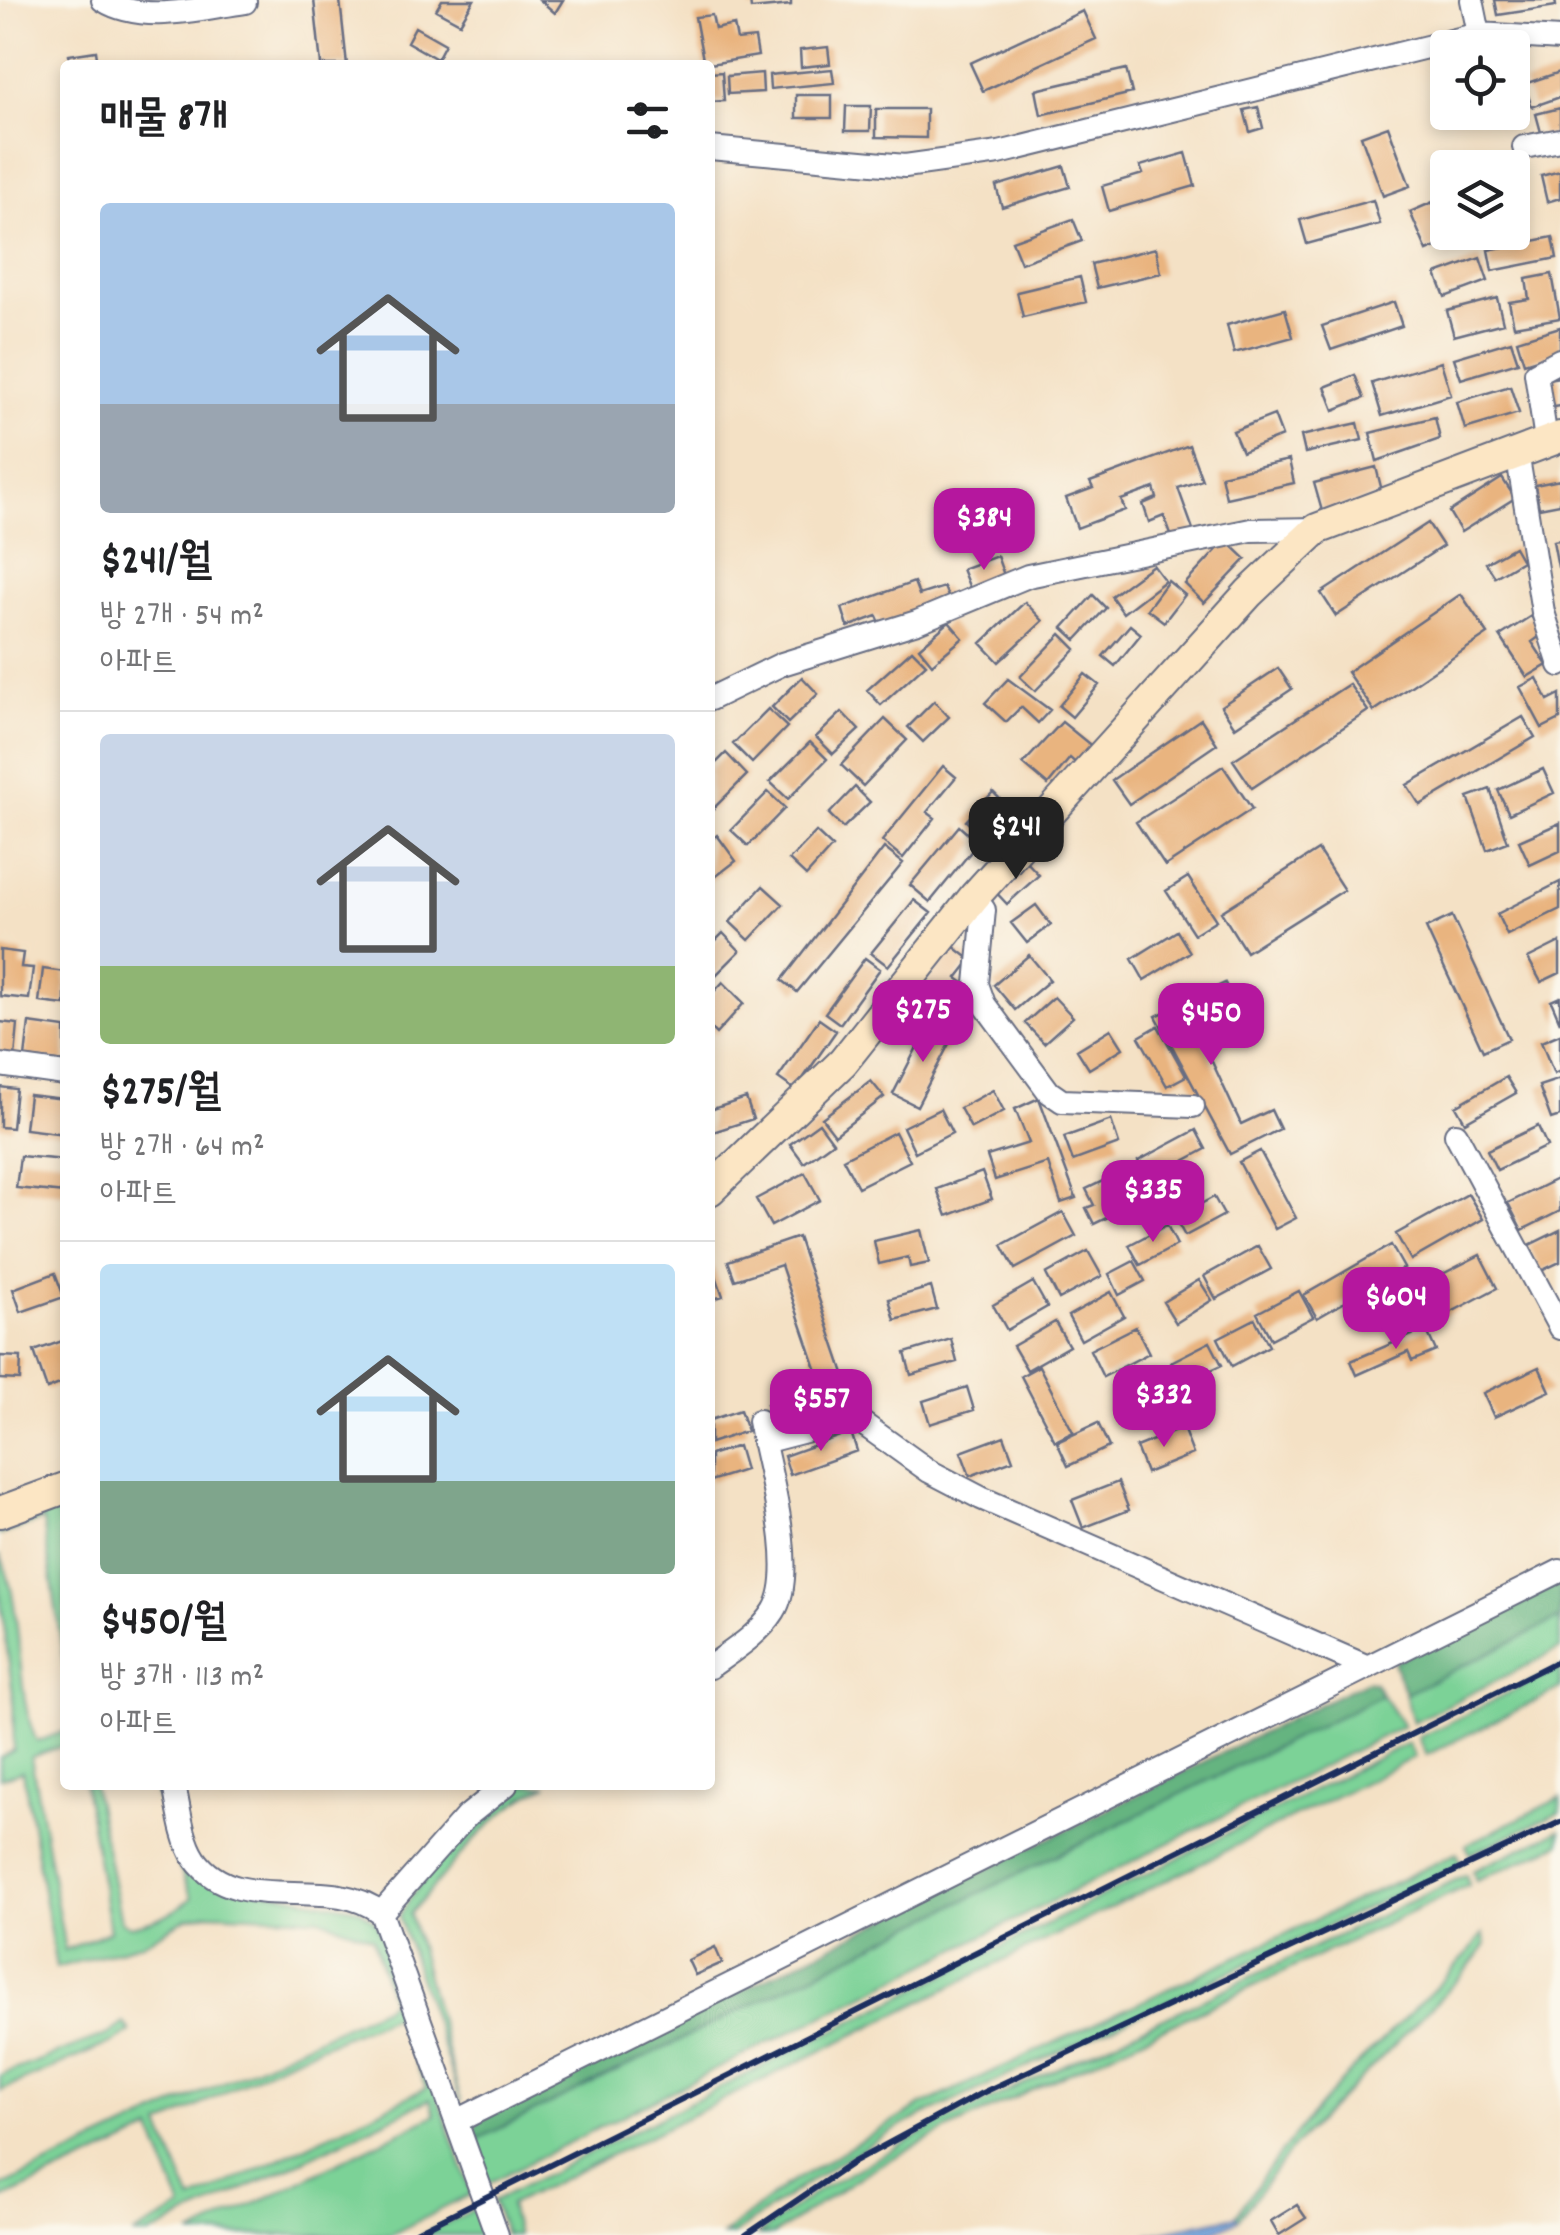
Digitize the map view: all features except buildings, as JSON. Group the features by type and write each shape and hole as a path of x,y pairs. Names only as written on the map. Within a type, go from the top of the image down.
{"street":[{"path":"102,0 114,8 158,14 246,2"},
{"path":"1472,0 1478,30"},
{"path":"1530,37 1560,39"},
{"path":"715,148 905,166 999,153 1430,46"},
{"path":"1524,147 1560,140"},
{"path":"715,697 782,664 918,622 1028,576 1251,530 1317,529 1553,439 1536,374 1560,360"},
{"path":"1517,452 1543,612 1560,665"},
{"path":"715,1185 843,1062 974,897 1249,593 1317,529"},
{"path":"974,897 984,910 978,984 984,1004 1049,1092 1062,1101 1193,1106"},
{"path":"0,1066 60,1073"},
{"path":"1456,1134 1560,1328"},
{"path":"715,1664 761,1628 782,1595 784,1563 761,1431 855,1418 929,1470 981,1498 1368,1667"},
{"path":"0,1512 60,1490"},
{"path":"459,2120 1560,1571"},
{"path":"175,1790 189,1846 207,1872 231,1887 324,1892 365,1900 381,1914 459,2120 496,2235"},
{"path":"381,1914 466,1817 500,1790"}],"green space":[{"path":"60,1499 60,1635 43,1520 0,1535 0,1521"},
{"path":"0,1555 13,1601 25,1699 37,1742 60,1733 60,1747 31,1757 65,1950 110,1931 85,1790 94,1790 121,1921 130,1926 155,1920 192,1898 161,1814 155,1790 164,1790 174,1834 200,1879 359,1909 376,1922 472,2194 390,2235 191,2235 435,2115 430,2099 149,2235 133,2235 182,2208 152,2131 0,2200 0,2187 384,2007 391,2000 373,1938 320,1918 208,1913 187,1918 143,1943 56,1968 23,1771 0,1778 0,1758 14,1750 13,1695 0,1595","holes":["391,2017 399,2021 426,2088 192,2201 160,2126 280,2063"]},
{"path":"1560,1580 1560,1618 1405,1694 1394,1662"},
{"path":"1560,1618 1560,1649 1413,1722 1405,1694"},
{"path":"1560,1668 1560,1689 1426,1755 1418,1738"},
{"path":"1367,1681 1375,1683 1382,1695 476,2140 473,2131 478,2121"},
{"path":"1382,1695 1403,1726 486,2184 476,2140"},
{"path":"1408,1743 1415,1757 510,2205 517,2235 505,2235 493,2201"},
{"path":"516,1790 538,1790 490,1824 410,1914 461,2102 399,1917 423,1879 453,1843"},
{"path":"1560,1798 1560,1812 1470,1854 1466,1845"},
{"path":"1560,1830 1560,1844 1476,1881 1473,1871"},
{"path":"1457,1853 1461,1864 909,2122 832,2166 732,2235 723,2235 785,2186 920,2106"},
{"path":"1466,1875 1469,1885 951,2128 870,2170 773,2235 758,2235 820,2189 944,2122"},
{"path":"1483,1934 1486,1945 1463,1975 1293,2147 1238,2220 1236,2216 1249,2196 1307,2120"},
{"path":"124,2023 130,2032 115,2041 0,2091 0,2075 109,2034"},
{"path":"481,2206 491,2235 422,2235"}],"water":[{"path":"1236,2216 1238,2220 1206,2235 1145,2235"}],"railway":[{"path":"410,2235 1560,1660"},
{"path":"746,2235 852,2163 982,2093 1560,1822"}]}
